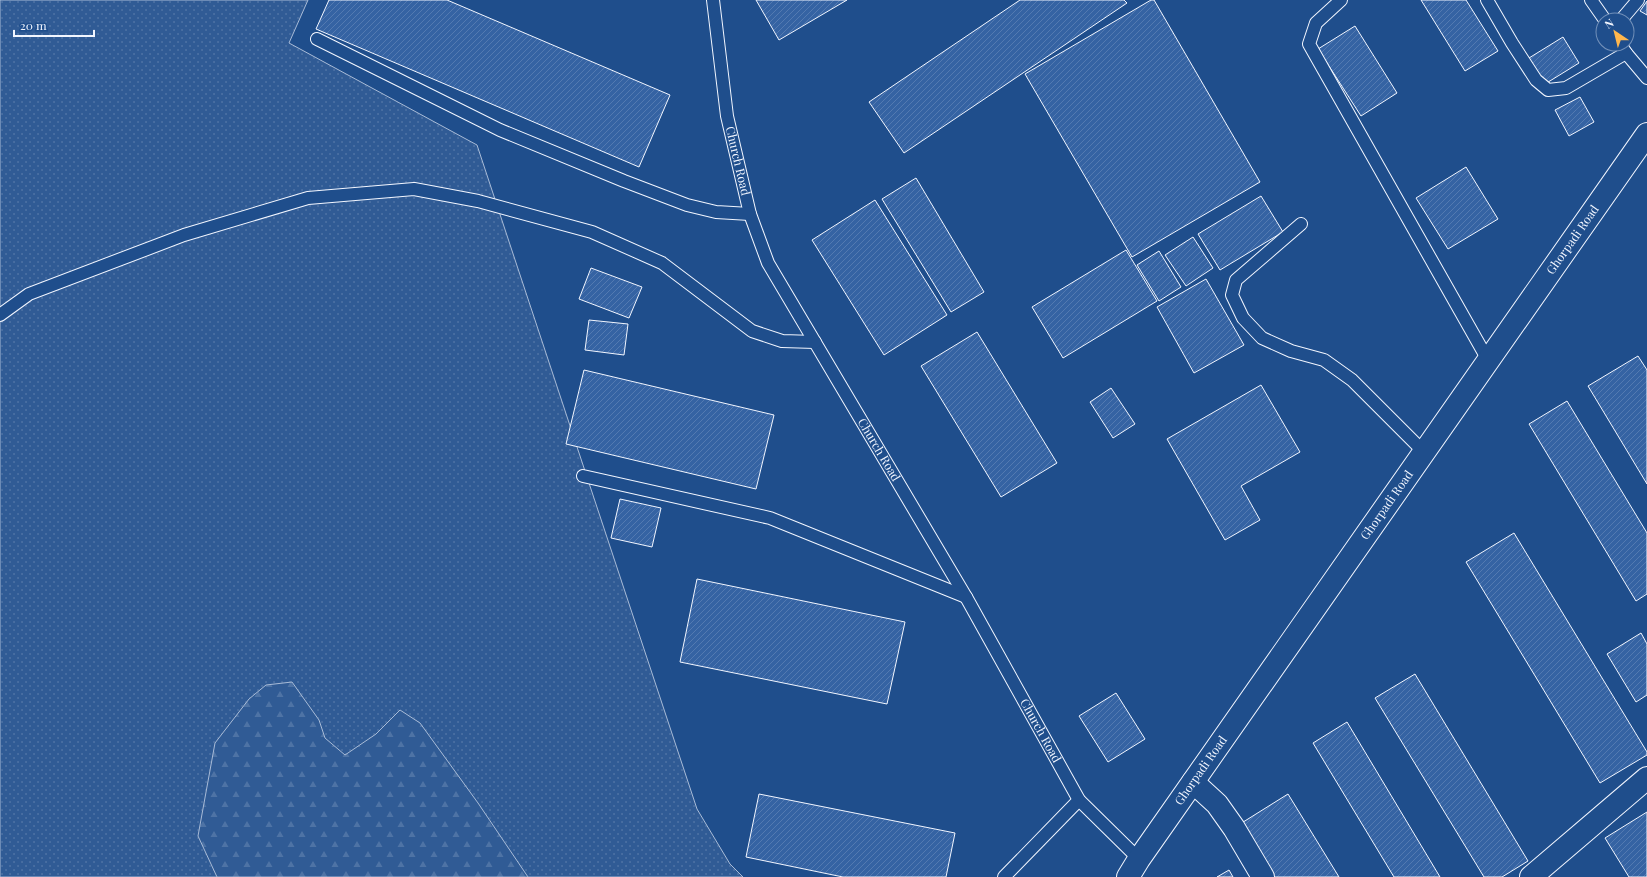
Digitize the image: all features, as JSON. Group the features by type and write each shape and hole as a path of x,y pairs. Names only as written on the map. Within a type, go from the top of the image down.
{"main road":[{"name":"Ghorpadi Road","path":"1134,868 1647,134"},
{"path":"1531,877 1647,778"},
{"path":"1193,782 1217,804 1234,828 1263,877"}],"lane":[{"name":"Church Road","path":"713,0 727,116 750,214 768,263 966,597 1079,800 1134,868"},
{"path":"1341,0 1316,23 1309,44 1488,360"},
{"path":"1487,0 1536,80 1548,90 1566,88 1619,52"},
{"path":"1591,0 1599,12"},
{"path":"1628,12 1638,0"},
{"path":"317,39 500,130 624,181 687,205 716,212 750,214"},
{"path":"1625,52 1647,78"},
{"path":"0,314 29,294 184,236 308,198 414,189 478,201 592,232 662,263 752,331 782,341 815,342"},
{"path":"1301,224 1236,280 1232,295 1243,318 1262,338 1291,351 1324,360 1352,380 1424,452"},
{"path":"583,476 770,518 966,597"},
{"path":"1004,877 1079,800"}],"green space":[{"path":"0,0 308,0 289,43 477,145 697,809 730,864 743,877 0,877"},
{"path":"292,682 319,720 325,738 345,755 376,734 400,710 420,723 478,803 528,877 217,877 198,836 215,743 249,699 266,685"}],"building":[{"path":"329,0 447,0 670,95 639,167 316,29"},
{"path":"756,0 847,0 779,40"},
{"path":"1020,0 1124,0 1127,3 904,153 869,102"},
{"path":"1151,0 1154,0 1260,182 1132,257 1025,74"},
{"path":"1421,0 1466,0 1498,51 1465,71"},
{"path":"1647,1 1647,15 1640,11"},
{"path":"1355,26 1397,93 1361,116 1318,49"},
{"path":"1563,37 1579,63 1545,84 1529,58"},
{"path":"1580,97 1594,122 1569,136 1555,110"},
{"path":"1466,167 1498,219 1448,249 1416,198"},
{"path":"916,178 984,292 951,312 882,199"},
{"path":"1261,196 1283,232 1220,270 1198,234"},
{"path":"875,200 947,315 884,355 812,240"},
{"path":"1193,237 1213,268 1186,286 1165,255"},
{"path":"1126,250 1157,301 1063,358 1032,307"},
{"path":"1159,251 1181,287 1159,301 1137,265"},
{"path":"591,268 642,287 629,318 579,299"},
{"path":"1206,279 1244,345 1194,373 1157,307"},
{"path":"589,320 628,324 624,355 585,350"},
{"path":"977,332 1057,463 1001,497 921,366"},
{"path":"1638,356 1647,370 1647,484 1588,386"},
{"path":"584,370 774,415 756,489 566,444"},
{"path":"1261,385 1300,452 1241,486 1260,520 1225,540 1167,439"},
{"path":"1111,388 1135,424 1113,438 1090,402"},
{"path":"1567,401 1647,533 1647,594 1636,601 1529,424"},
{"path":"620,499 661,508 652,547 611,538"},
{"path":"1514,533 1647,752 1647,755 1600,783 1466,562"},
{"path":"697,579 905,622 887,704 680,662"},
{"path":"1641,633 1647,644 1647,695 1636,702 1607,654"},
{"path":"1415,674 1528,861 1502,877 1484,877 1375,698"},
{"path":"1116,693 1145,739 1108,762 1079,716"},
{"path":"1347,722 1440,877 1394,877 1313,743"},
{"path":"759,794 955,833 946,877 843,877 746,857"},
{"path":"1288,794 1339,877 1272,877 1240,824"},
{"path":"1647,812 1647,877 1629,877 1605,838"},
{"path":"1229,870 1233,877 1217,877"}]}
